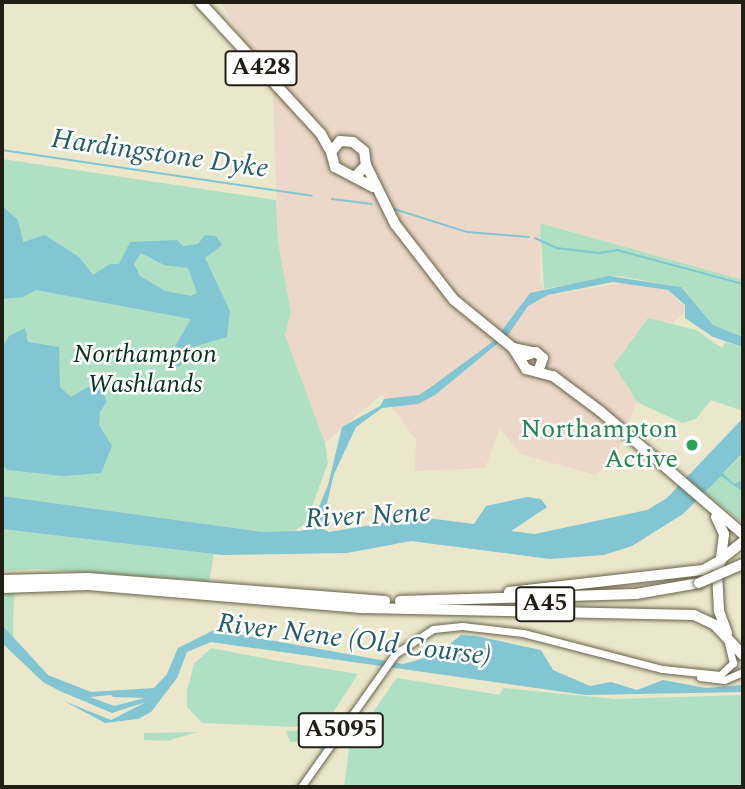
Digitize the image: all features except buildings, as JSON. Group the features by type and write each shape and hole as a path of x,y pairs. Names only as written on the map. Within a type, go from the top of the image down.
{"highway":[{"name":"A428","path":"200,2 321,134 331,152"},
{"name":"A428","path":"321,134 340,141"},
{"path":"373,188 335,167 331,152 340,141 361,147 373,188 425,267 490,332 509,346 524,365 553,376"},
{"path":"355,177 366,165"},
{"path":"509,346 542,356 553,376 676,477 707,507 743,534"},
{"path":"524,365 532,352"},
{"path":"538,372 544,362"},
{"path":"707,507 724,534 717,598 726,635 743,655"},
{"path":"464,600 703,570 721,560 743,542"},
{"name":"A45","path":"2,580 88,578 328,599 464,600 636,594 700,586 743,564"},
{"name":"A45","path":"2,588 88,585 291,604 454,607 636,600 700,586 743,571"},
{"path":"454,607 694,615 708,620 743,649"}],"main road":[{"name":"A5095","path":"301,787 390,660 427,632 462,626 549,638 684,673 724,680 743,672"},
{"name":"A5095","path":"684,673 726,673 733,663 726,635"}],"shaded area":[{"path":"221,2 743,2 743,280 541,223 540,280 547,296 626,282 669,291 687,310 672,324 665,321 625,384 637,402 613,463 595,475 521,454 500,429 485,468 415,471 416,440 382,394 325,443 285,335 291,312 278,242 273,94"}],"green space":[{"name":"Northampton Washlands","path":"2,159 276,200 278,242 291,312 285,335 325,443 328,463 306,523 293,532 263,532 2,496"},
{"path":"540,223 743,280 743,337 713,325 681,287 618,276 544,289"},
{"path":"648,318 696,330 722,348 725,342 743,347 743,411 711,400 696,419 682,423 637,402 614,365"},
{"path":"743,454 743,522 741,522 704,492"},
{"path":"2,529 214,554 209,581 38,569 2,571"},
{"path":"14,590 13,638 2,631 2,592"},
{"path":"211,648 358,674 323,728 202,723 187,707 187,690 194,664"},
{"path":"397,678 500,695 503,688 615,699 743,695 743,787 344,787 349,749 342,741 359,716 367,720"},
{"path":"339,730 322,751 306,741 290,742 286,731"},
{"path":"197,732 167,741 144,740 144,733"}],"water":[{"path":"2,206 18,220 23,242 45,235 79,257 93,275 110,264 119,264 130,242 177,240 183,246 198,244 205,235 216,236 222,245 205,258 230,311 227,337 190,348 181,365 171,370 172,351 191,319 36,290 23,297 2,299","holes":["141,253 164,265 188,268 197,293 191,296 165,291 140,276 134,264"]},
{"path":"609,276 681,287 713,325 743,337 743,347 713,337 685,318 685,305 668,290 613,282 548,295 528,306 508,335 435,395 418,404 382,408 356,427 334,474 321,528 329,532 419,517 474,524 486,506 527,497 541,499 547,507 511,531 535,534 647,510 667,498 743,418 743,453 723,473 734,484 743,480 743,492 721,476 683,514 632,546 604,555 550,559 411,541 347,553 222,555 2,529 2,496 263,532 301,531 313,521 328,485 342,427 380,406 384,399 419,395 431,387 495,340 530,293"},
{"path":"25,328 28,342 59,347 60,387 71,397 88,387 101,388 107,402 100,411 99,425 112,446 101,473 63,476 8,470 2,465 2,348 9,336"},
{"path":"2,625 48,675 91,692 154,688 167,674 178,648 214,630 403,664 436,655 461,635 476,636 541,650 553,670 590,686 611,682 637,690 663,680 706,688 743,685 743,692 585,695 211,642 187,652 177,678 151,712 138,719 105,723 64,701 111,720 146,702 112,713 43,682 2,643","holes":["90,697 145,698 114,706"]}],"waterway":[{"name":"Hardingstone Dyke","path":"2,150 312,196"},
{"name":"Hardingstone Dyke","path":"332,199 372,204"},
{"name":"Hardingstone Dyke","path":"394,209 467,232 529,237"},
{"name":"Hardingstone Dyke","path":"535,238 556,248 599,253 617,250 743,284"}],"place":[{"name":"Northampton Active","path":"692,445"}],"water label":[{"name":"River Nene","path":"368,516"},
{"name":"River Nene (Old Course)","path":"354,640"}]}
